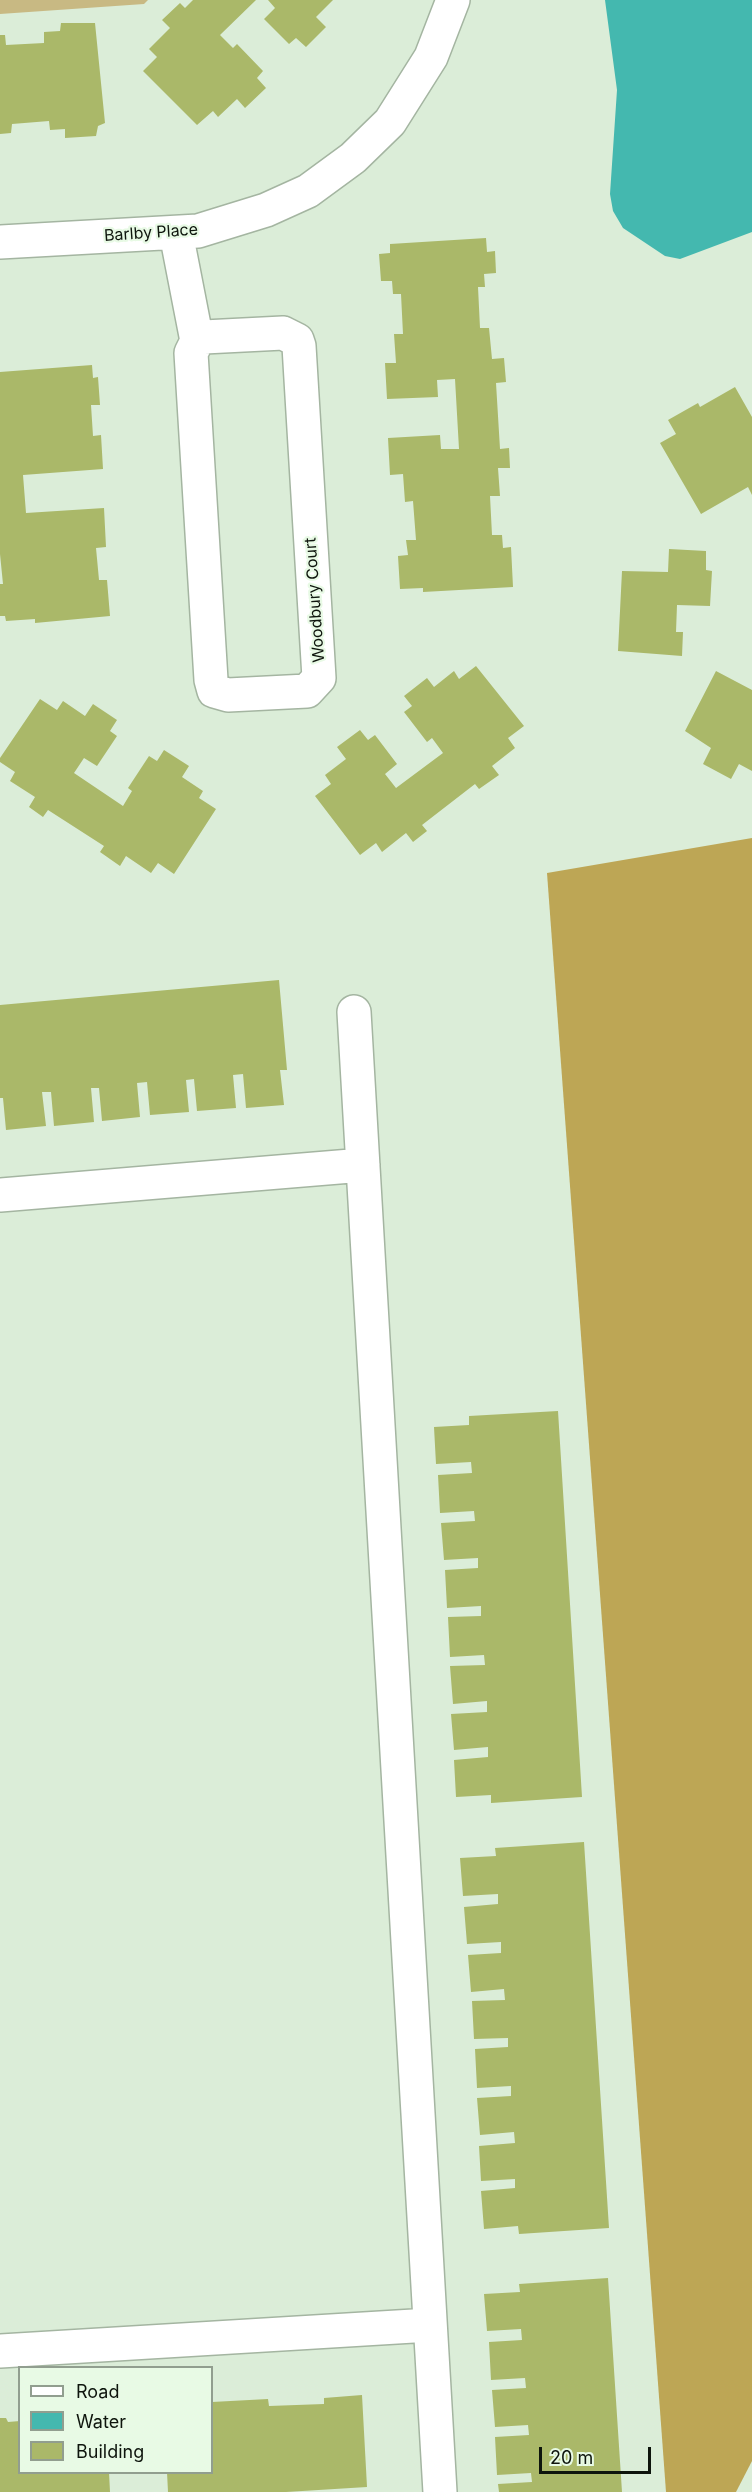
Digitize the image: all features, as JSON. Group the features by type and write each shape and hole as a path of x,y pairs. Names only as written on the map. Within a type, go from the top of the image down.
{"street":[{"name":"Barlby Place","path":"0,242 198,231 266,210 308,191 380,134 431,57 453,0"},
{"name":"Woodbury Court","path":"176,233 197,341 190,353 211,685 214,691 228,695 307,691 316,684 319,673 299,346 297,340 283,333 204,338 197,341"},
{"path":"354,1012 440,2492"},
{"path":"0,1195 363,1165"},
{"path":"0,2351 430,2325"}],"shaded area":[{"path":"0,0 148,0 144,4 0,14"},
{"path":"752,838 752,2461 736,2492 666,2492 547,873"}],"water":[{"path":"605,0 752,0 752,232 680,259 665,256 623,228 613,211 610,194 617,90"}],"building":[{"path":"193,0 256,0 220,35 233,48 237,44 263,71 257,78 266,88 245,108 237,99 218,117 213,111 197,125 143,71 157,57 149,49 170,28 162,20 180,3 185,8"},
{"path":"268,0 333,0 316,17 326,27 306,47 296,38 289,44 264,19 275,8"},
{"path":"61,23 95,23 105,123 98,126 96,136 65,138 65,129 50,130 49,121 12,124 11,133 0,134 0,35 5,35 6,45 44,43 44,32 60,31"},
{"path":"486,238 487,252 495,251 496,273 484,274 485,287 478,287 480,328 489,328 492,359 504,358 506,382 496,383 500,449 509,448 510,468 498,468 500,496 490,496 492,535 502,535 503,548 511,547 513,587 423,592 423,588 400,589 398,556 408,555 406,540 416,540 413,501 405,502 403,474 390,475 388,438 440,435 441,449 459,449 455,379 437,380 438,397 387,399 385,363 396,363 394,334 403,334 401,294 393,294 392,281 381,281 379,254 390,253 390,244"},
{"path":"92,365 93,378 98,377 100,405 91,405 93,436 101,435 103,469 23,475 26,513 104,508 106,547 96,548 99,580 107,580 110,616 35,623 35,619 6,621 5,616 0,616 0,584 3,584 0,554 0,372"},
{"path":"735,387 752,417 752,495 748,487 701,514 660,443 676,434 668,420 698,403 700,407"},
{"path":"669,549 706,551 706,570 712,571 710,606 677,605 676,632 683,632 682,656 618,651 622,571 668,572"},
{"path":"476,666 524,726 508,738 515,748 492,766 499,775 479,789 475,784 422,825 427,831 413,842 406,833 382,852 376,843 360,855 315,796 331,784 325,775 346,759 337,747 360,730 368,740 375,735 397,764 385,774 396,788 443,753 432,738 427,742 404,712 412,706 404,696 427,678 434,687 454,671 459,679"},
{"path":"716,671 752,690 752,771 739,764 731,779 703,764 711,748 685,731"},
{"path":"40,699 57,710 63,701 85,716 93,704 117,720 110,731 117,736 97,766 84,758 74,773 123,806 132,791 128,788 149,756 157,761 164,750 189,766 182,777 203,791 199,798 216,809 174,874 158,863 151,873 126,856 120,866 100,852 104,846 48,810 43,817 29,807 35,797 10,781 15,772 0,762 0,758"},
{"path":"279,980 287,1070 280,1070 284,1105 246,1108 243,1074 233,1075 236,1108 197,1111 194,1079 186,1080 189,1112 150,1115 147,1082 137,1083 140,1117 102,1121 99,1088 91,1088 94,1122 54,1126 51,1092 42,1092 46,1126 6,1130 3,1098 0,1098 0,1005"},
{"path":"558,1411 582,1797 491,1803 491,1795 456,1797 454,1760 488,1757 488,1747 454,1750 451,1714 487,1712 487,1701 453,1704 450,1666 485,1665 484,1655 450,1657 448,1617 481,1616 481,1606 447,1608 445,1570 478,1568 478,1558 444,1560 441,1523 475,1521 474,1511 440,1513 438,1475 472,1473 471,1462 436,1464 434,1427 469,1425 469,1416"},
{"path":"584,1842 609,2228 519,2234 518,2226 484,2229 481,2191 515,2188 515,2179 481,2181 479,2146 515,2143 514,2132 480,2135 477,2098 511,2096 511,2086 477,2088 475,2049 508,2047 508,2038 474,2039 472,2001 505,2000 504,1989 471,1992 468,1955 501,1953 501,1942 467,1944 464,1907 498,1904 498,1894 463,1896 460,1858 496,1856 495,1848"},
{"path":"608,2278 622,2492 499,2492 498,2484 532,2482 531,2473 497,2475 495,2437 529,2435 528,2425 495,2427 492,2390 526,2388 525,2378 491,2380 489,2342 522,2340 521,2329 487,2331 484,2294 520,2292 519,2284"},
{"path":"362,2395 367,2487 286,2492 168,2492 167,2474 213,2474 213,2402 268,2399 269,2406 324,2404 324,2398"},
{"path":"0,2418 6,2418 8,2422 18,2421 18,2474 109,2474 110,2492 0,2492"}]}
